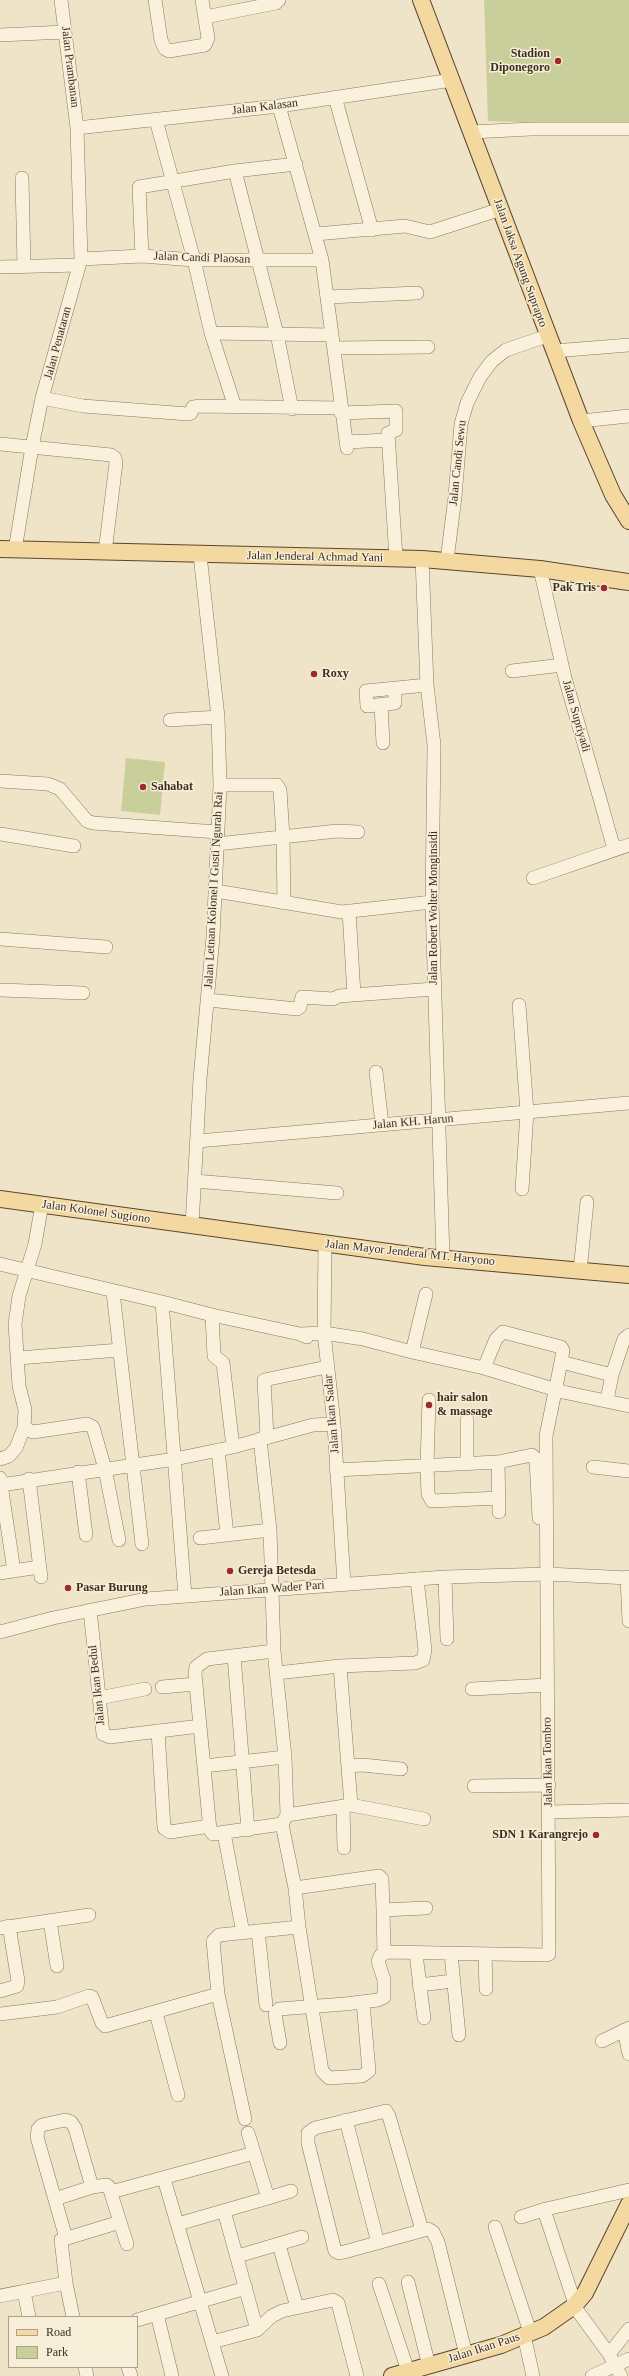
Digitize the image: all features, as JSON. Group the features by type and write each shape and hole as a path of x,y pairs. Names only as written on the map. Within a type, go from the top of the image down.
{"main road":[{"name":"Jalan Jaksa Agung Suprapto","path":"421,0 580,421 613,495 629,521"},
{"name":"Jalan Jenderal Achmad Yani","path":"7,550 447,560 540,569 629,582"},
{"name":"Jalan Kolonel Sugiono","path":"0,1199 192,1226"},
{"name":"Jalan Mayor Jenderal MT. Haryono","path":"192,1226 443,1258 629,1275"},
{"name":"Jalan Ikan Paus","path":"392,2376 412,2374 429,2366 501,2345 544,2327 575,2305 585,2294 629,2204"}],"street":[{"name":"Jalan Prambanan","path":"61,0 77,131"},
{"path":"155,0 161,40 164,49 169,51 205,45 208,38 202,0"},
{"path":"205,17 234,5 276,3 279,0"},
{"path":"0,35 65,32"},
{"name":"Jalan Kalasan","path":"77,131 156,120 279,106 452,80"},
{"path":"335,97 372,230"},
{"path":"279,106 316,234 322,260 346,445 388,440"},
{"path":"156,120 194,260 211,333 235,407"},
{"path":"472,132 531,129 629,129"},
{"name":"Jalan Penataran","path":"7,550 32,447 42,398 80,262 77,131"},
{"path":"142,256 138,189 140,186 235,171 296,164"},
{"path":"235,171 277,334 292,409"},
{"path":"22,178 24,267"},
{"path":"316,234 405,226 430,232 501,209"},
{"name":"Jalan Candi Plaosan","path":"0,267 24,267 142,256 194,260 322,260"},
{"path":"328,297 417,294"},
{"path":"211,333 332,335"},
{"name":"Jalan Candi Sewu","path":"447,560 455,497 460,424 468,403 480,377 492,361 506,350 547,336"},
{"path":"554,351 629,345"},
{"path":"334,348 428,347"},
{"path":"42,398 91,407 188,414 191,413 193,407 198,406 395,410 396,430 388,432 388,440 396,558"},
{"path":"580,421 629,416"},
{"path":"0,444 111,455 115,458 116,462 105,552"},
{"name":"Jalan Letnan Kolonel I Gusti Ngurah Rai","path":"192,1226 196,1181 200,1079 208,1000 216,890 220,785 218,718 200,555"},
{"name":"Jalan Robert Wolter Monginsidi","path":"422,559 427,685 434,745 432,902 443,1258"},
{"name":"Jalan Supriyadi","path":"540,569 562,665 612,842 623,847"},
{"path":"512,671 562,665"},
{"path":"395,689 395,703 366,706 366,691 427,685"},
{"path":"381,705 383,743"},
{"path":"170,720 218,718"},
{"path":"0,781 48,784 60,789 87,821 93,823 217,838 283,837 337,831 358,832"},
{"path":"220,785 278,785 280,790 283,837 284,903"},
{"path":"0,834 74,846"},
{"path":"533,878 623,847"},
{"path":"216,890 284,903 349,911 432,902"},
{"path":"349,911 354,995"},
{"path":"0,939 106,947"},
{"path":"208,1000 298,1009 300,1007 302,996 333,999 337,996 434,989"},
{"path":"0,990 83,993"},
{"path":"518,1005 527,1112 522,1189"},
{"path":"376,1072 382,1124"},
{"name":"Jalan KH. Harun","path":"198,1140 629,1103"},
{"path":"196,1181 337,1193"},
{"path":"580,1271 587,1202"},
{"path":"0,1459 9,1456 16,1448 24,1428 25,1410 19,1386 15,1324 19,1296 28,1270 42,1204"},
{"name":"Jalan Ikan Sadar","path":"325,1244 325,1338 334,1424 344,1584"},
{"path":"0,1264 113,1292 162,1302 212,1316 300,1334 325,1338 363,1338 412,1352 484,1368 555,1390 607,1400 629,1406"},
{"path":"113,1292 142,1544"},
{"path":"412,1352 426,1294"},
{"path":"162,1302 185,1596"},
{"path":"212,1316 214,1356 223,1363 233,1447"},
{"path":"484,1368 496,1339 503,1332 561,1347 563,1350 561,1362 612,1375"},
{"path":"607,1400 612,1375 624,1339 629,1335"},
{"path":"18,1358 120,1350"},
{"name":"Jalan Ikan Tombro","path":"485,1954 546,1955 550,1950 547,1685 548,1428 561,1362"},
{"path":"328,1366 264,1380 263,1438 270,1530 274,1651 285,1757 284,1820 312,2007 324,2075 329,2078 362,2076 367,2073 370,2068 363,2002"},
{"path":"429,1400 427,1466 428,1494 432,1501 499,1498"},
{"path":"467,1420 467,1464"},
{"path":"14,1571 0,1482 174,1459 233,1447 313,1425 334,1424"},
{"path":"24,1428 33,1432 91,1425 93,1427 105,1469 119,1540"},
{"path":"218,1450 227,1535"},
{"path":"336,1470 498,1462 532,1455 535,1457 539,1518"},
{"path":"498,1462 499,1512"},
{"path":"593,1467 629,1471"},
{"path":"78,1472 86,1535"},
{"path":"0,1573 14,1571 40,1572 29,1479"},
{"path":"200,1538 270,1530"},
{"name":"Jalan Ikan Wader Pari","path":"0,1632 146,1598 445,1577 548,1574 628,1578"},
{"path":"445,1577 447,1639"},
{"path":"628,1578 629,1621"},
{"path":"277,1673 340,1666 415,1663 423,1660 425,1650 417,1579"},
{"name":"Jalan Ikan Bedul","path":"90,1610 102,1731 106,1736 200,1726"},
{"path":"274,1651 204,1660 196,1667 196,1684 210,1826 213,1834 248,1830 284,1820 347,1806 424,1819"},
{"path":"234,1656 248,1830"},
{"path":"340,1666 348,1766 344,1848"},
{"path":"162,1687 196,1684"},
{"path":"472,1689 547,1685"},
{"path":"98,1698 145,1689"},
{"path":"158,1731 164,1828 170,1832 210,1826"},
{"path":"204,1766 285,1757"},
{"path":"348,1766 363,1765 402,1769"},
{"path":"474,1786 549,1785"},
{"path":"549,1812 629,1810"},
{"path":"224,1833 243,1933"},
{"path":"280,2043 275,2014 277,2011 363,2002 378,2000 384,1997 384,1980 378,1961 384,1954 381,1876 295,1888"},
{"path":"383,1910 426,1908"},
{"path":"0,1991 17,1986 18,1981 4,1927 89,1916"},
{"path":"50,1921 57,1966"},
{"path":"245,2118 218,1994 212,1944 214,1938 219,1935 299,1927"},
{"path":"258,1932 266,2005"},
{"path":"384,1954 485,1954 486,1989"},
{"path":"416,1954 418,1985 424,2018"},
{"path":"451,1954 459,2035"},
{"path":"418,1985 453,1981"},
{"path":"0,2014 56,2007 89,1996 92,1998 102,2023 105,2026 156,2013 218,1994"},
{"path":"156,2013 178,2095"},
{"path":"602,2041 626,2029 629,2054"},
{"path":"422,2230 389,2116 386,2111 315,2128 308,2133 308,2142 332,2246 339,2253 422,2230 428,2229 433,2232 438,2242 466,2355"},
{"path":"66,2238 37,2137 38,2129 42,2125 65,2120 71,2122 75,2128 92,2187"},
{"path":"346,2120 378,2243"},
{"path":"248,2133 268,2198"},
{"path":"111,2192 164,2179 254,2153"},
{"path":"164,2179 222,2376"},
{"path":"55,2199 92,2187 107,2185 111,2192 127,2244"},
{"path":"521,2217 544,2210 629,2190"},
{"path":"178,2224 291,2191"},
{"path":"544,2210 575,2305 615,2365"},
{"path":"224,2211 258,2330"},
{"path":"73,2316 66,2283 61,2243 66,2238 120,2222"},
{"path":"495,2227 527,2334 533,2376"},
{"path":"238,2256 280,2245 302,2237"},
{"path":"280,2245 297,2307"},
{"path":"408,2282 429,2366"},
{"path":"0,2296 66,2283"},
{"path":"379,2284 412,2374"},
{"path":"138,2320 246,2288"},
{"path":"24,2291 29,2316"},
{"path":"212,2342 258,2330 272,2316 297,2307 330,2299 336,2300 357,2376"},
{"path":"156,2314 172,2376"},
{"path":"615,2365 629,2329"},
{"path":"592,2376 629,2359"}],"green space":[{"name":"Stadion Diponegoro","path":"484,0 629,0 629,126 488,121"},
{"name":"Sahabat","path":"126,758 165,762 160,815 121,811"}],"place":[{"name":"Stadion Diponegoro","path":"558,61"},
{"name":"Pak Tris","path":"604,588"},
{"name":"Roxy","path":"314,674"},
{"name":"Sahabat","path":"143,787"},
{"name":"hair salon & massage","path":"429,1405"},
{"name":"Gereja Betesda","path":"230,1571"},
{"name":"Pasar Burung","path":"68,1588"},
{"name":"SDN 1 Karangrejo","path":"596,1835"}]}
